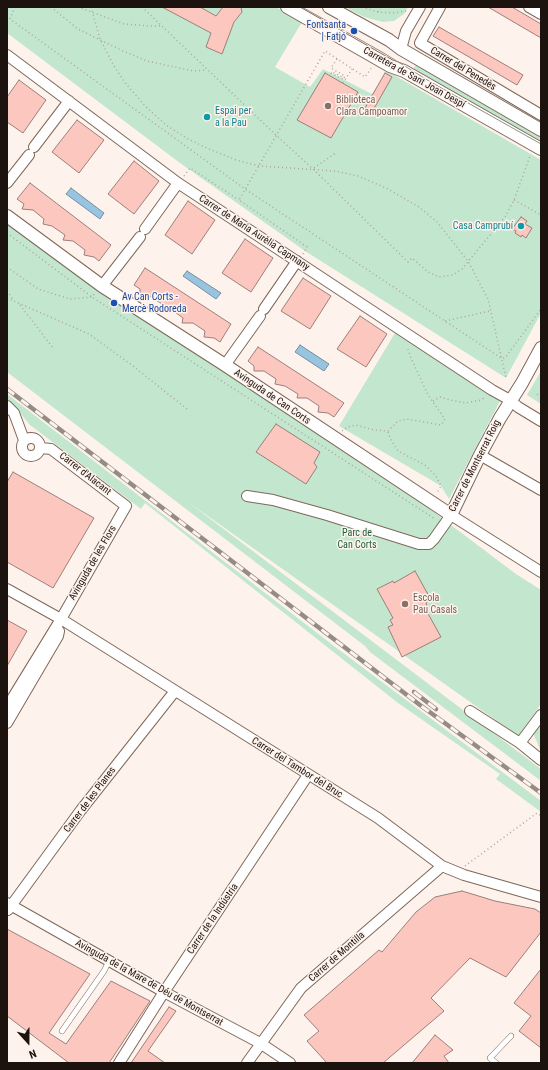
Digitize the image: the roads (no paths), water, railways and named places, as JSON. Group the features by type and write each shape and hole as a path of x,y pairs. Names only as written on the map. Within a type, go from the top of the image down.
{"street":[{"name":"Carretera de Sant Joan Despí","path":"287,7 390,66 404,71 536,152"},
{"name":"Carretera de Sant Joan Despí","path":"329,7 389,40 401,49 541,130"},
{"path":"404,71 400,60 401,49 406,30 420,7"},
{"name":"Carrer del Penedès","path":"440,7 420,43 541,115"},
{"path":"529,7 541,14"},
{"name":"Carrer de Maria Aurèlia Capmany","path":"7,55 178,183 492,390 510,400 541,422"},
{"path":"7,182 69,101"},
{"path":"102,286 178,183"},
{"name":"Avinguda de Can Corts","path":"7,216 102,286 225,365 451,515 541,572"},
{"path":"225,365 297,261"},
{"name":"Carrer de Montserrat Roig","path":"247,496 273,500 321,513 419,544 429,544 451,515 480,455 541,348"},
{"path":"7,406 14,413 24,440 22,448 24,454 29,456 36,455 41,448 38,440 32,437 24,440"},
{"name":"Carrer d'Alacant","path":"41,448 51,448 126,506"},
{"path":"480,455 541,490"},
{"name":"Avinguda de les Flors","path":"7,708 61,619 126,506"},
{"name":"Carrer del Tambor del Bruc","path":"7,589 61,619 378,818 442,866 457,872 541,897"},
{"name":"Avinguda de les Flors","path":"7,723 58,636 61,619"},
{"name":"Carrer de les Planes","path":"8,907 81,810 175,691"},
{"path":"470,711 520,743 541,760"},
{"path":"520,743 541,714"},
{"name":"Carrer de la Indústria","path":"119,1063 164,992 308,775"},
{"name":"Carrer de Montilla","path":"247,1063 301,988 442,866"},
{"name":"Avinguda de la Mare de Déu de Montserrat","path":"8,907 260,1043 290,1063"}],"lane":[{"path":"62,1031 104,971 109,961"},
{"path":"496,1063 490,1058 511,1036"}],"water":[{"path":"71,188 104,213 100,219 66,194"},
{"path":"187,271 221,293 216,299 183,276"},
{"path":"300,345 329,364 324,371 295,352"}],"tram line":[{"path":"302,7 541,144"}],"railway":[{"path":"7,389 420,705 541,793"},
{"path":"414,692 436,709"}],"place":[{"name":"Fontsanta | Fatjó","path":"354,31"},
{"name":"Biblioteca Clara Campoamor","path":"328,106"},
{"name":"Espai per a la Pau","path":"207,117"},
{"name":"Casa Camprubí","path":"521,226"},
{"name":"Av Can Corts - Mercè Rodoreda","path":"114,303"},
{"name":"Escola Pau Casals","path":"405,604"}],"park label":[{"name":"Parc de Can Corts","path":"357,538"}]}
